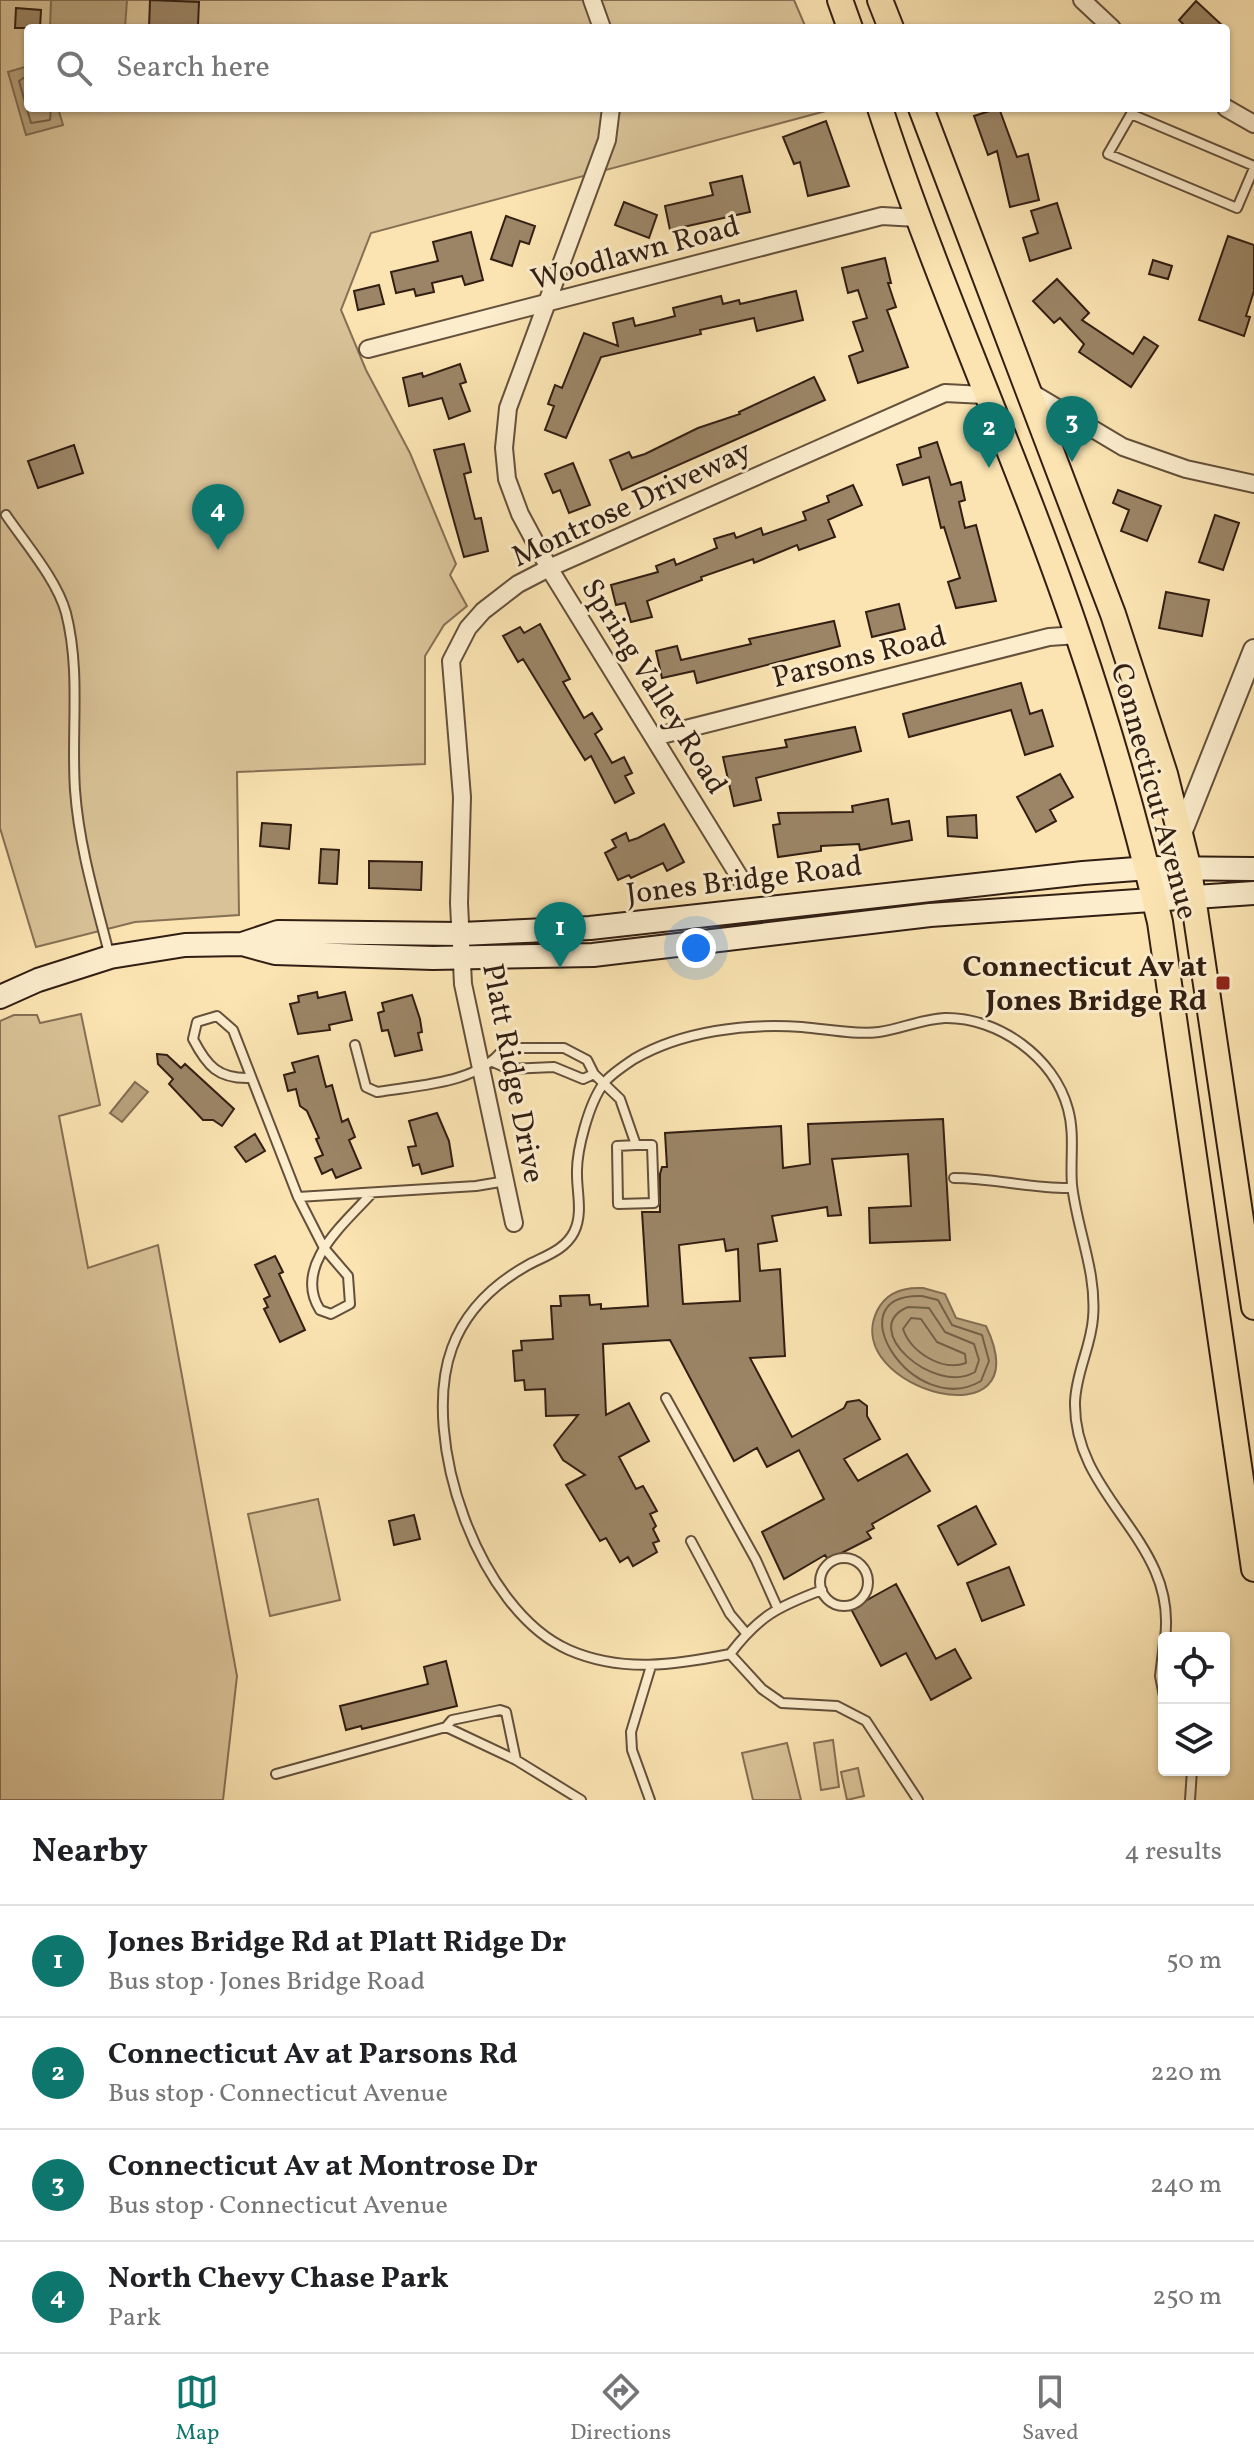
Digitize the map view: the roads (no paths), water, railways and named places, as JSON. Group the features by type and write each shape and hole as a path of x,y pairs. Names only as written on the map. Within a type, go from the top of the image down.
{"main road":[{"path":"840,0 849,24"},
{"path":"880,0 889,24"},
{"name":"Connecticut Avenue","path":"881,112 917,218 984,395 1168,869 1193,897 1254,1307"},
{"name":"Connecticut Avenue","path":"923,112 1113,614 1182,834 1155,900 1254,1569"},
{"name":"Jones Bridge Road","path":"242,944 278,932 461,934 590,928 926,888 1168,869 1254,869"},
{"name":"Jones Bridge Road","path":"0,997 38,980 110,957 185,945 242,944 275,953 463,959 593,955 930,915 1254,893"}],"street":[{"path":"592,0 601,24"},
{"path":"1082,0 1108,24"},
{"path":"1230,110 1254,124"},
{"name":"Spring Valley Road","path":"610,112 607,140 508,408 504,448 507,479 520,514 549,568 742,881"},
{"name":"Woodlawn Road","path":"368,349 882,216 917,218"},
{"path":"1027,390 1123,447 1186,469 1254,484"},
{"name":"Montrose Driveway","path":"461,934 462,797 451,661 468,628 483,611 518,584 549,568 945,393 984,395"},
{"name":"Parsons Road","path":"654,737 1049,637 1078,635"},
{"path":"1182,834 1254,650"},
{"name":"Platt Ridge Drive","path":"461,934 463,984 488,1064 514,1223"}],"lane":[{"path":"1131,114 1254,167 1237,208 1108,154 1131,114"},
{"path":"6,515 26,539 65,611 76,688 77,803 82,847 110,957"},
{"path":"250,1078 221,1075 206,1063 193,1039 197,1022 217,1016 233,1030 298,1197 324,1248 348,1276 350,1304 331,1314 320,1310 311,1288 324,1248 372,1193"},
{"path":"822,1590 777,1607 746,1633 730,1654 651,1666 598,1661 565,1649 529,1625 499,1587 469,1530 448,1459 442,1395 452,1349 475,1307 492,1288 559,1250 575,1231 580,1203 578,1148 604,1083 633,1060 667,1045 749,1025 876,1032 943,1018 973,1020 1006,1033 1032,1053 1055,1078 1068,1107 1073,1143 1072,1188 1094,1290 1093,1323 1076,1376 1075,1409 1081,1448 1093,1477 1148,1551 1162,1585 1164,1632"},
{"path":"355,1045 366,1087 377,1092 459,1077 488,1064 504,1048 564,1048 587,1060 594,1074 620,1099 636,1145"},
{"path":"488,1064 509,1069 554,1067 583,1079 594,1074"},
{"path":"636,1145 652,1145 654,1203 618,1204 617,1146 636,1145"},
{"path":"954,1178 983,1178 1037,1189 1072,1188"},
{"path":"298,1197 506,1181"},
{"path":"666,1398 756,1560 777,1607"},
{"path":"691,1541 730,1614 746,1633"},
{"path":"839,1559 855,1561 865,1572 867,1587 853,1604 831,1602 822,1590 822,1574 839,1559"},
{"path":"730,1654 762,1689 782,1703 837,1706 866,1721 918,1800"},
{"path":"650,1800 632,1750 631,1732 651,1666"},
{"path":"276,1774 446,1727 452,1720 500,1710 506,1712 516,1760"},
{"path":"446,1727 516,1760 581,1800"},
{"path":"1190,1800 1192,1776"}],"water":[{"path":"51,0 127,0 125,24 50,24"},
{"path":"24,67 24,112 59,112 63,125 26,135 8,72"},
{"path":"135,1082 148,1092 122,1122 110,1113"},
{"path":"923,1288 945,1294 956,1318 986,1326 996,1363 988,1385 967,1395 939,1393 910,1382 886,1363 873,1339 877,1311 885,1299 896,1292"}],"place":[{"name":"Connecticut Av at Montrose Dr","path":"1072,462"},
{"name":"Connecticut Av at Parsons Rd","path":"989,468"},
{"name":"North Chevy Chase Park","path":"218,550"},
{"name":"Jones Bridge Rd at Platt Ridge Dr","path":"560,968"},
{"name":"Connecticut Av at Jones Bridge Rd","path":"1223,983"}]}
